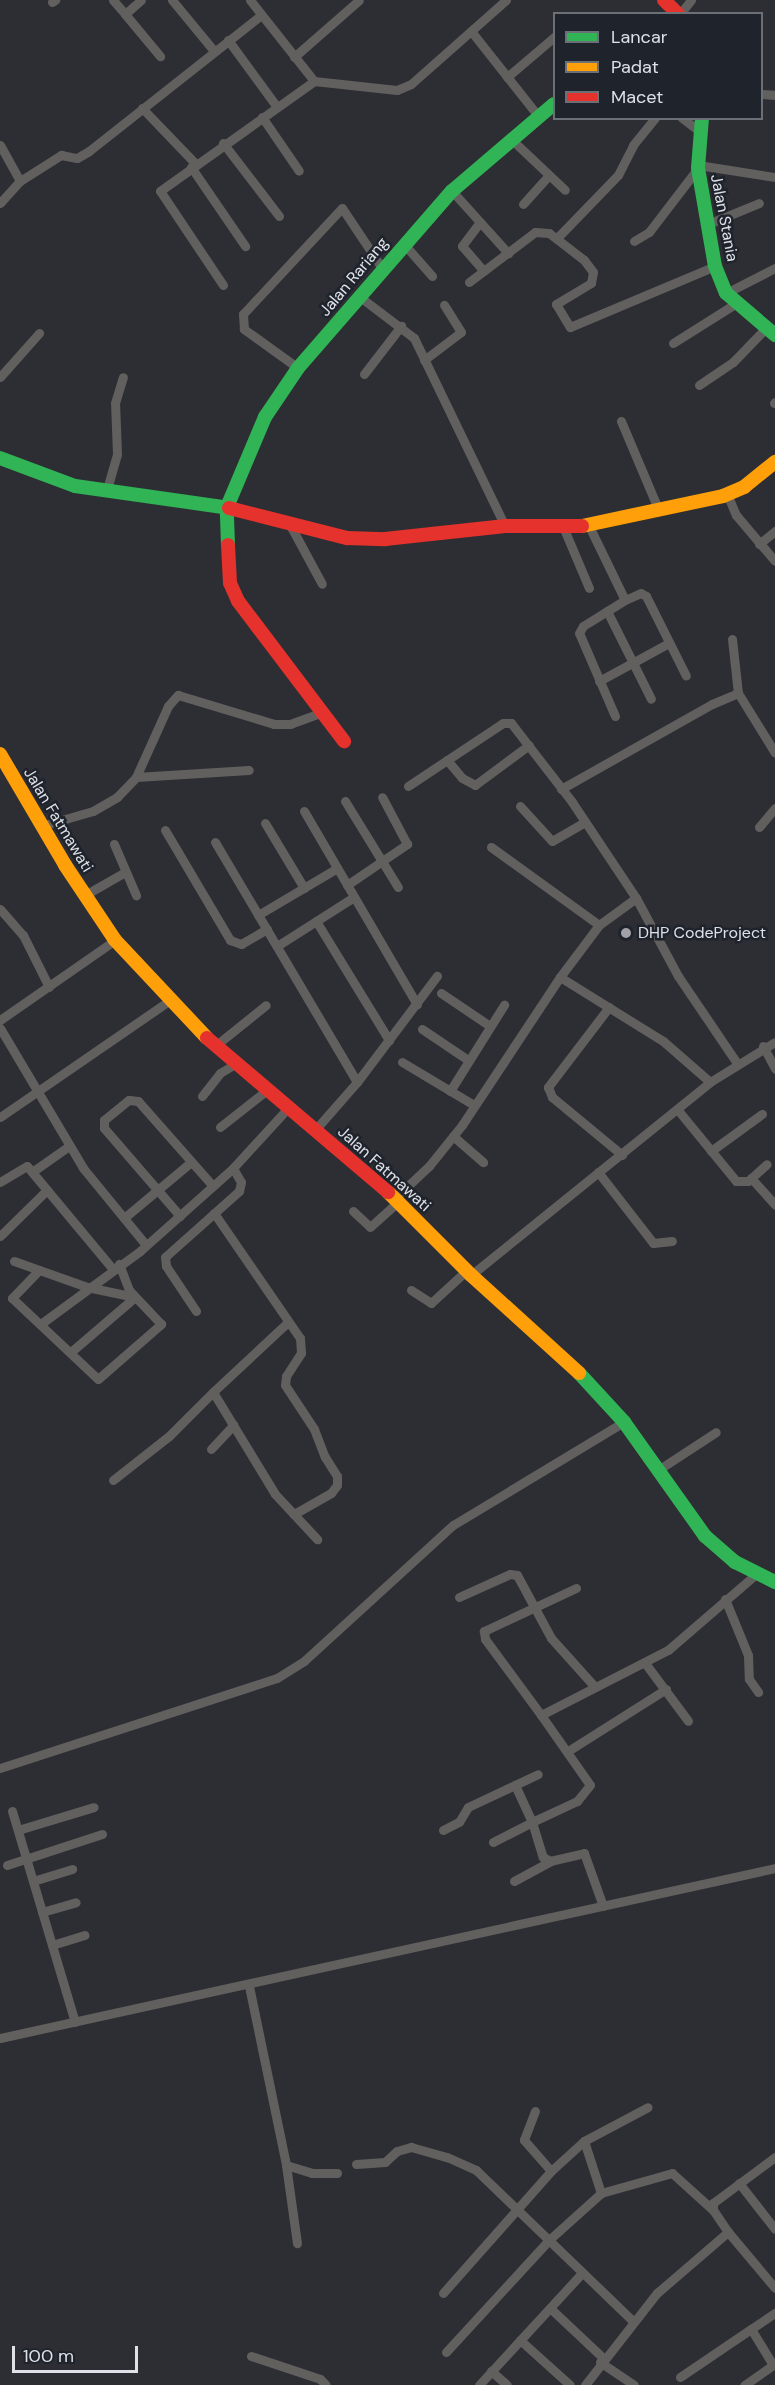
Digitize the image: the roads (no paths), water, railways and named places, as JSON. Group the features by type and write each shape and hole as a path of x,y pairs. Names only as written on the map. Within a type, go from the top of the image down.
{"street":[{"path":"113,0 160,56"},
{"path":"125,14 141,0"},
{"path":"172,0 214,51"},
{"path":"250,0 314,81"},
{"path":"294,57 359,0"},
{"path":"223,285 162,196 163,186 314,81 397,90 411,84 506,0"},
{"path":"671,9 691,0"},
{"path":"0,203 20,181 60,155 77,158 89,151 261,15"},
{"path":"471,31 539,117"},
{"path":"228,40 277,107"},
{"path":"507,76 553,40"},
{"name":"Jalan Rariang","path":"227,507 265,417 298,369 403,243 452,191 553,106"},
{"path":"142,108 193,165 245,246"},
{"path":"262,117 299,171"},
{"path":"558,237 618,175 633,145 653,120"},
{"name":"Jalan Stania","path":"701,125 698,167 715,266 730,298"},
{"path":"511,139 565,190"},
{"path":"224,143 279,216"},
{"path":"0,145 20,181"},
{"path":"634,241 649,232 698,167 775,177"},
{"path":"524,204 549,175"},
{"path":"452,191 508,253"},
{"path":"708,225 759,203"},
{"path":"298,369 244,329 243,314 342,208 382,268"},
{"path":"480,222 462,246 484,271"},
{"path":"469,282 541,230 558,237 593,272 591,283 556,304 570,327 715,266"},
{"path":"403,243 432,276"},
{"path":"673,343 730,298 775,268"},
{"path":"360,297 414,338 505,526"},
{"path":"699,385 733,362 770,332 730,298"},
{"path":"424,360 461,332 444,305"},
{"path":"364,374 401,326"},
{"path":"0,377 39,333"},
{"path":"107,489 117,454 115,403 123,377"},
{"path":"621,421 659,512"},
{"path":"0,458 53,480 227,507 347,538 385,539 505,526 564,529 589,526 659,512 726,494 744,486 775,462"},
{"path":"726,494 736,515 775,561"},
{"path":"227,507 230,583 238,601 320,713 345,741"},
{"path":"289,523 322,584"},
{"path":"589,526 626,600"},
{"path":"564,529 590,588"},
{"path":"759,544 775,531"},
{"path":"615,716 579,633 607,611 626,600 645,594 686,676"},
{"path":"607,611 651,699"},
{"path":"732,639 738,693 775,753"},
{"path":"599,681 669,643"},
{"path":"561,789 712,704 738,693"},
{"path":"41,826 106,805 136,777 168,706 178,695 274,724 290,724 320,713"},
{"path":"408,786 506,722 514,726 585,822 636,898 678,976 737,1063"},
{"path":"447,760 462,778 475,785 530,745"},
{"name":"Jalan Fatmawati","path":"0,754 41,826 85,895 116,940 169,1001 235,1064 397,1199 469,1273 565,1358 624,1422 705,1536 755,1575 775,1581"},
{"path":"136,777 249,770"},
{"path":"347,885 407,844 382,797"},
{"path":"345,801 398,887"},
{"path":"520,807 552,841 585,822"},
{"path":"759,827 775,808"},
{"path":"304,811 417,1004"},
{"path":"265,823 304,888"},
{"path":"165,830 230,940 241,944 267,929"},
{"path":"215,842 357,1082"},
{"path":"114,844 136,895"},
{"path":"491,847 599,925"},
{"path":"258,915 337,868"},
{"path":"85,895 125,872"},
{"path":"277,946 354,897"},
{"path":"353,1211 370,1227 429,1166 453,1136 560,977 599,925 636,898"},
{"path":"0,909 23,935 49,987"},
{"path":"316,921 389,1040"},
{"path":"0,1020 116,940"},
{"path":"315,1130 357,1082 437,976"},
{"path":"560,977 663,1041 710,1082"},
{"path":"441,993 490,1026"},
{"path":"0,1117 169,1001"},
{"path":"215,1046 266,1005"},
{"path":"450,1091 504,1005"},
{"path":"609,1007 548,1087 552,1097 622,1155"},
{"path":"0,1028 39,1089 69,1146 146,1245"},
{"path":"422,1029 468,1060"},
{"path":"411,1290 430,1304 622,1155 710,1082 763,1046 775,1042"},
{"path":"763,1046 775,1069"},
{"path":"402,1062 474,1105"},
{"path":"202,1096 215,1078 235,1064"},
{"path":"220,1127 267,1090"},
{"path":"180,1216 104,1128 104,1120 135,1099 213,1186"},
{"path":"42,1323 115,1266 146,1245 180,1216 233,1168 288,1108"},
{"path":"677,1109 736,1181 752,1178 768,1164"},
{"path":"711,1151 762,1114"},
{"path":"453,1136 483,1162"},
{"path":"32,1172 69,1146"},
{"path":"124,1218 191,1162"},
{"path":"0,1182 27,1166 115,1266 135,1297 159,1318 160,1327 101,1378 93,1376 72,1351 12,1295 39,1270"},
{"path":"196,1311 166,1266 165,1257 240,1188 233,1168"},
{"path":"598,1172 653,1243 672,1241"},
{"path":"752,1178 775,1205"},
{"path":"0,1236 47,1190"},
{"path":"214,1213 303,1348 286,1376 285,1385 314,1428 338,1480 331,1493 294,1514"},
{"path":"14,1261 87,1287 135,1297"},
{"path":"72,1351 135,1297"},
{"path":"113,1480 169,1436 288,1322"},
{"path":"213,1392 274,1494 317,1539"},
{"path":"0,1768 277,1678 304,1661 411,1560 453,1526 624,1422"},
{"path":"211,1449 233,1425"},
{"path":"658,1470 716,1432"},
{"path":"459,1598 515,1573 550,1638 595,1687"},
{"path":"541,1714 645,1663 693,1630 755,1575"},
{"path":"493,1842 577,1801 590,1786 568,1751 484,1634 488,1627 576,1588"},
{"path":"726,1599 748,1655 749,1679 758,1692"},
{"path":"645,1663 688,1721"},
{"path":"568,1751 666,1689"},
{"path":"443,1830 459,1822 468,1808 538,1774"},
{"path":"515,1785 532,1822 543,1857 551,1861"},
{"path":"18,1830 94,1807"},
{"path":"12,1811 75,2022"},
{"path":"7,1865 102,1834"},
{"path":"514,1881 551,1861 584,1854 603,1906"},
{"path":"0,2038 249,1986 775,1868"},
{"path":"33,1881 72,1869"},
{"path":"42,1912 76,1902"},
{"path":"52,1944 85,1935"},
{"path":"249,1986 286,2165 297,2244"},
{"path":"443,2293 551,2171 584,2142 648,2107"},
{"path":"535,2111 524,2140 551,2171"},
{"path":"584,2142 601,2193"},
{"path":"356,2164 385,2162 404,2148 418,2148 476,2170 519,2208 582,2273 633,2321"},
{"path":"713,2210 718,2197 775,2157"},
{"path":"286,2165 312,2173 337,2173"},
{"path":"446,2352 550,2239 601,2193 672,2173 713,2210 728,2232 775,2288"},
{"path":"739,2182 775,2229"},
{"path":"585,2385 602,2360 657,2293 728,2232"},
{"path":"479,2385 582,2273"},
{"path":"550,2308 602,2360 634,2385"},
{"path":"680,2377 775,2313"},
{"path":"744,2385 774,2365 751,2329"},
{"path":"520,2340 570,2385"},
{"path":"251,2356 320,2379 326,2385"},
{"path":"491,2371 507,2385"}],"place":[{"name":"DHP CodeProject","path":"626,933"}]}
